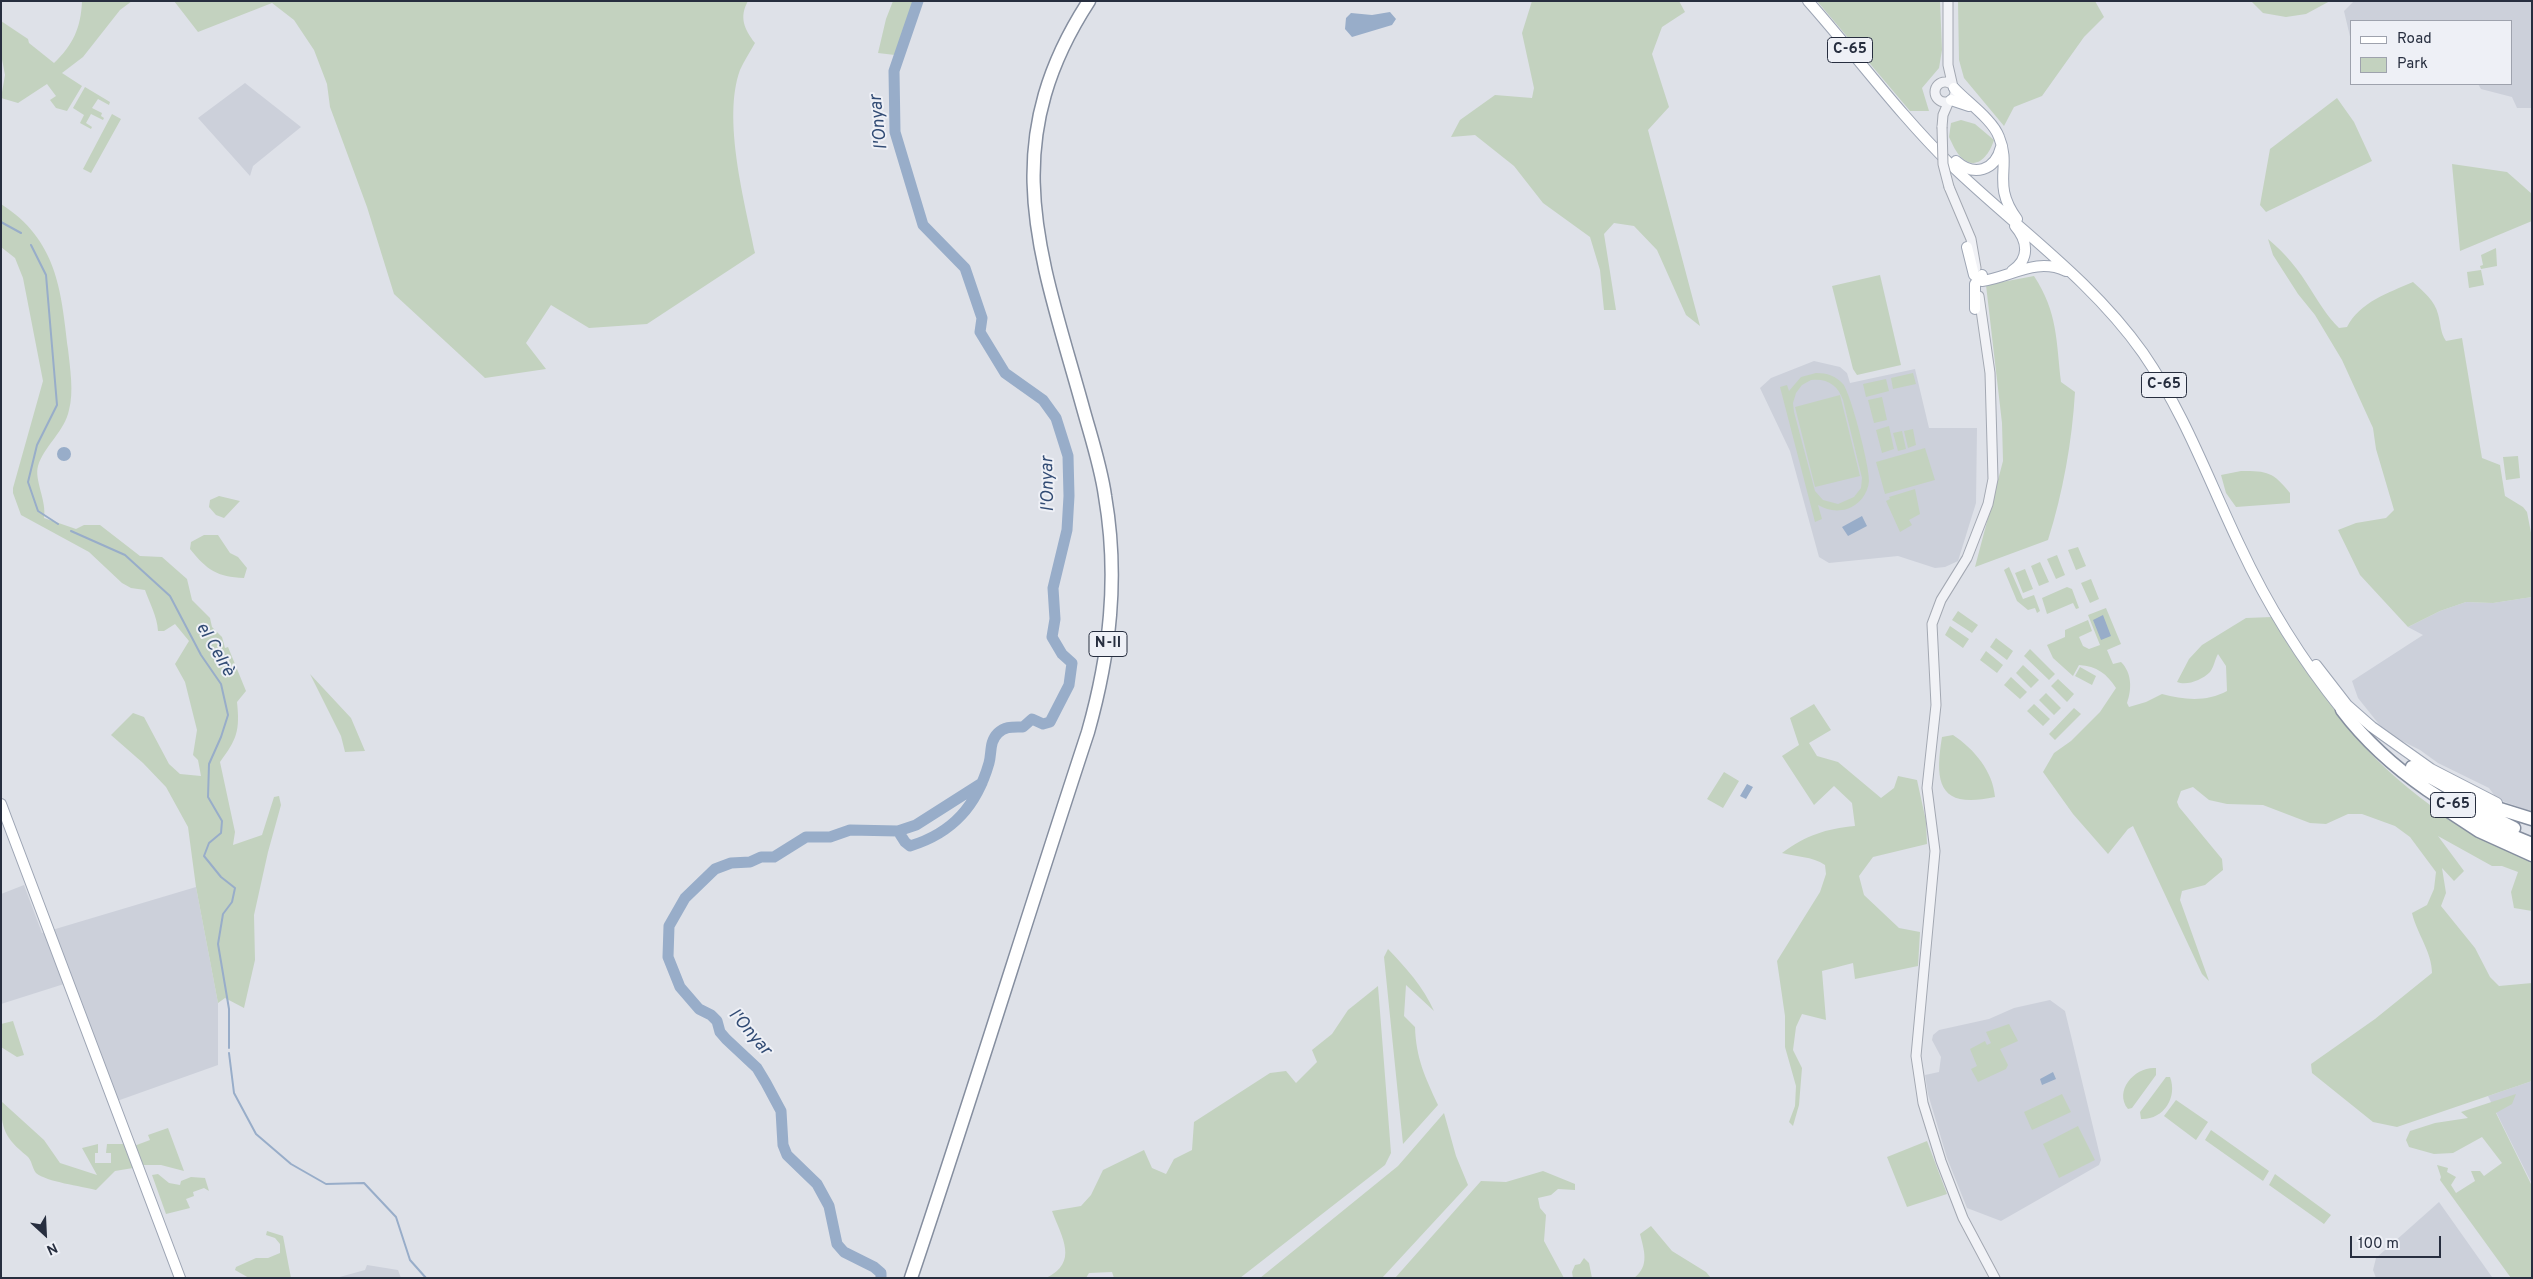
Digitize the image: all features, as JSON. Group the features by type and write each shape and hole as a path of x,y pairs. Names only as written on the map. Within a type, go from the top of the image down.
{"highway":[{"name":"N-II","path":"911,1278 970,1101 995,1016 1098,700 1109,638 1113,571 1105,495 1096,453 1041,256 1033,197 1034,148 1043,102 1064,43 1089,1"},
{"name":"C-65","path":"2342,710 2354,727 2382,754 2412,778 2452,805 2492,828 2532,844"},
{"name":"C-65","path":"2342,710 2412,767 2456,798 2496,820 2532,835"},
{"path":"2382,754 2397,771 2458,818 2506,845 2532,855"},
{"path":"2412,767 2471,800 2529,819"}],"main road":[{"name":"C-65","path":"1808,1 1908,119 1950,164 2076,275 2128,332 2172,398 2201,457 2239,545 2294,644 2342,710"},
{"path":"1954,87 1995,129 2004,156 2002,184 2005,197 2014,215 2032,236"},
{"path":"1950,101 1973,108"},
{"path":"1908,119 1921,127 1942,149 1968,170 1981,170 1991,165 1998,157 2001,144"},
{"path":"2004,212 2022,234 2025,245 2020,263 2007,274"},
{"path":"1968,247 1974,275 1985,278"},
{"path":"1975,309 1975,284 1985,278 2045,265 2055,266 2076,275"},
{"path":"1976,266 1985,278"},
{"path":"1978,292 1985,278"},
{"path":"2239,545 2254,566 2302,649 2347,705 2431,769 2529,819"},
{"path":"1,804 180,1278"}],"street":[{"path":"1948,1 1948,65 1954,87 1954,95 1943,115 1943,164 1949,186 1971,239 1976,266"},
{"path":"1943,115 1934,91 1948,65"},
{"path":"1937,85 1946,82 1954,87"},
{"path":"1937,99 1943,102 1950,101"},
{"path":"1959,210 1968,247 1979,330 1988,355"},
{"path":"1978,292 1988,355 1992,427 1992,488 1988,504 1967,558 1941,600 1932,624 1936,705 1927,788 1935,852 1916,1056 1922,1103 1938,1153 1963,1218 1993,1275"}],"shaded area":[{"path":"2354,1 2532,1 2532,108 2517,108 2512,97 2481,89 2479,85 2513,85 2513,20 2350,20 2350,36 2344,11"},
{"path":"245,83 301,127 253,166 250,176 198,118"},
{"path":"1814,361 1840,367 1847,373 1850,383 1915,369 1929,428 1977,428 1976,503 1958,561 1945,567 1935,568 1898,556 1829,563 1819,557 1790,451 1760,388 1771,378"},
{"path":"2532,597 2532,812 2497,799 2489,788 2438,763 2420,750 2386,733 2358,698 2352,681 2423,635 2408,627 2440,611 2466,602 2493,603"},
{"path":"24,885 42,933 196,887 218,1003 218,1065 117,1101 64,984 1,1004 1,894"},
{"path":"2050,1000 2065,1011 2101,1160 2099,1165 2001,1221 1967,1208 1947,1158 1928,1094 1925,1075 1939,1072 1941,1057 1932,1040 1933,1035 1939,1030 1989,1019 2014,1008"},
{"path":"2532,1081 2532,1184 2488,1096"},
{"path":"2439,1202 2492,1277 2376,1278 2373,1270 2376,1258"},
{"path":"367,1265 398,1270 401,1278 336,1278 365,1270"}],"green space":[{"path":"82,1 132,1 120,10 83,57 62,73 82,86 67,111 56,108 50,100 56,96 47,84 18,103 1,98 5,75 1,54 1,21 28,39 29,43 54,63 66,50 75,35 80,20"},
{"path":"174,1 748,1 743,18 748,33 755,43 740,70 735,90 733,112 737,161 755,253 647,324 589,328 551,305 526,343 546,369 485,378 394,294 367,207 330,107 327,84 314,50 294,20 272,3 198,32"},
{"path":"893,1 914,1 895,55 878,53 886,19"},
{"path":"1532,1 1679,1 1685,12 1662,27 1652,54 1669,107 1648,130 1700,326 1686,315 1657,250 1634,226 1614,223 1604,234 1616,310 1604,310 1600,270 1590,237 1543,203 1514,166 1475,135 1451,137 1460,120 1495,95 1532,98 1534,88 1522,33"},
{"path":"1817,1 1940,1 1942,50 1939,68 1922,88 1929,111 1910,111"},
{"path":"1958,1 2095,1 2104,17 2084,37 2042,96 2014,107 2004,126 1964,78 1959,60"},
{"path":"2251,1 2330,1 2306,14 2286,17 2263,13"},
{"path":"85,87 110,102 109,105 98,99 92,108 102,113 101,116 104,118 103,120 91,114 86,123 92,127 91,129 80,123 84,115 73,108"},
{"path":"2337,98 2354,122 2372,161 2266,212 2260,205 2270,149"},
{"path":"112,114 121,119 91,173 83,169"},
{"path":"1961,120 1975,124 1994,140 1990,150 1978,162 1968,162 1962,158 1949,137 1951,123"},
{"path":"2452,164 2507,172 2532,194 2532,221 2460,251"},
{"path":"1,204 20,218 34,233 45,250 58,286 65,327 71,396 67,418 38,466 37,472 44,505 44,518 76,529 84,525 100,525 140,556 162,557 187,579 192,600 210,618 212,627 222,637 225,648 228,647 246,691 237,702 238,720 234,741 220,762 235,832 233,845 262,835 274,797 279,796 281,805 254,915 255,960 244,1008 225,998 218,1003 196,887 188,827 166,787 143,763 111,735 133,713 144,717 169,764 180,774 201,776 198,760 193,755 197,730 185,682 175,664 189,641 175,624 164,631 158,631 155,615 145,590 131,588 122,583 89,552 21,515 13,493 43,381 23,278 15,258 1,247"},
{"path":"2268,239 2297,269 2324,310 2339,328 2347,327 2359,311 2376,299 2413,282 2428,296 2434,305 2446,341 2462,338 2482,458 2500,465 2505,496 2523,507 2527,512 2532,538 2532,597 2493,603 2466,602 2440,611 2408,627 2360,575 2338,530 2356,523 2386,518 2394,510 2376,449 2373,428 2342,360 2315,315 2298,294 2273,255"},
{"path":"2496,248 2497,266 2481,269 2480,266 2483,265 2481,255"},
{"path":"2481,270 2484,285 2469,288 2467,272"},
{"path":"1880,275 1901,365 1857,375 1853,369 1832,286"},
{"path":"2034,276 2048,302 2052,315 2057,340 2061,382 2075,392 2072,429 2062,485 2048,540 1975,567 2003,461 2002,423 1986,285"},
{"path":"1816,373 1824,374 1834,377 1843,384 1855,416 1869,481 1865,495 1859,502 1847,509 1835,510 1818,505 1822,519 1815,522 1780,387 1787,385 1789,391 1801,377","holes":["1811,380 1827,381 1841,395 1862,478 1861,488 1854,497 1838,504 1823,500 1815,491 1794,412 1793,403 1796,393 1802,385"]},
{"path":"1913,373 1916,384 1893,389 1891,378"},
{"path":"1886,379 1889,391 1866,397 1863,384"},
{"path":"1840,395 1860,476 1815,487 1795,407"},
{"path":"1882,397 1887,420 1874,423 1868,400"},
{"path":"1889,426 1894,449 1882,453 1876,430"},
{"path":"1913,429 1916,445 1908,448 1904,431"},
{"path":"1902,431 1906,449 1898,451 1893,433"},
{"path":"1925,448 1935,480 1885,494 1876,462"},
{"path":"2518,456 2520,478 2506,480 2503,457"},
{"path":"2241,471 2264,472 2274,477 2290,493 2290,503 2236,507 2226,493 2221,475"},
{"path":"1915,489 1920,514 1909,520 1912,525 1900,532 1886,501 1890,499 1889,497"},
{"path":"219,496 240,501 224,518 216,515 209,507 210,500"},
{"path":"204,535 218,535 230,553 238,557 247,568 244,578 227,576 213,571 196,556 190,549 191,542"},
{"path":"2078,547 2086,566 2076,570 2068,550"},
{"path":"2057,555 2065,575 2056,579 2047,559"},
{"path":"2040,562 2049,582 2039,586 2031,566"},
{"path":"2009,567 2023,599 2034,595 2040,611 2037,613 2035,608 2028,610 2017,601 2004,570"},
{"path":"2025,569 2033,589 2023,593 2015,573"},
{"path":"2091,579 2099,599 2090,603 2081,583"},
{"path":"2067,587 2072,589 2079,608 2076,609 2073,603 2047,614 2042,598"},
{"path":"2106,608 2121,644 2107,650 2113,664 2121,662 2129,676 2130,692 2127,703 2129,707 2146,702 2162,694 2195,699 2212,697 2227,691 2226,666 2218,654 2210,672 2203,678 2190,683 2177,682 2189,659 2202,645 2246,618 2272,617 2348,727 2386,768 2408,788 2456,823 2481,838 2532,861 2532,911 2514,908 2511,892 2518,872 2502,866 2492,866 2438,836 2464,871 2454,881 2442,868 2446,893 2441,906 2475,948 2490,977 2499,986 2532,983 2532,1081 2397,1127 2373,1122 2312,1073 2311,1064 2375,1019 2432,973 2430,958 2412,913 2427,905 2434,889 2436,872 2410,837 2395,826 2362,814 2348,814 2326,824 2310,823 2263,805 2227,804 2209,800 2193,787 2181,791 2177,802 2179,807 2222,859 2223,870 2205,885 2182,891 2180,900 2209,981 2202,974 2133,826 2128,829 2108,854 2073,814 2043,772 2054,753 2071,741 2100,712 2116,688 2105,675 2091,667 2079,665 2073,676 2053,658 2047,645 2065,637 2065,630 2088,620 2092,631 2079,637 2083,646 2089,649 2100,645 2088,615"},
{"path":"1958,611 1978,625 1972,633 1952,620"},
{"path":"1950,626 1969,639 1963,648 1945,635"},
{"path":"1996,638 2013,651 2007,660 1990,647"},
{"path":"2030,649 2055,674 2049,680 2024,656"},
{"path":"1986,651 2003,665 1997,673 1980,660"},
{"path":"2023,665 2039,680 2031,688 2016,673"},
{"path":"2080,667 2096,676 2092,685 2075,676"},
{"path":"310,674 351,718 365,751 345,752 341,736"},
{"path":"2011,677 2027,692 2020,699 2004,685"},
{"path":"2058,679 2074,694 2067,702 2051,686"},
{"path":"2046,693 2061,708 2054,715 2039,700"},
{"path":"1814,704 1831,730 1809,743 1817,756 1838,762 1881,798 1894,788 1898,776 1917,780 1926,821 1927,844 1873,857 1859,876 1864,895 1899,928 1920,932 1918,966 1855,979 1853,963 1822,971 1826,1020 1802,1014 1796,1027 1793,1050 1802,1068 1799,1105 1793,1126 1789,1122 1795,1106 1796,1086 1785,1047 1785,1016 1777,961 1820,892 1826,874 1825,865 1820,862 1782,853 1817,834 1855,826 1852,803 1834,786 1814,805 1782,756 1799,745 1790,718"},
{"path":"2034,704 2050,719 2043,726 2027,711"},
{"path":"2074,708 2081,714 2055,740 2049,734"},
{"path":"1953,735 1968,747 1981,762 1991,778 1995,797 1977,800 1962,799 1952,796 1945,790 1939,768 1942,737"},
{"path":"1724,772 1739,781 1723,808 1707,799"},
{"path":"1388,949 1408,970 1434,1011 1406,985 1404,1016 1415,1027 1417,1048 1422,1067 1438,1105 1403,1144 1384,957"},
{"path":"1378,986 1391,1153 1385,1165 1240,1278 1114,1278 1112,1272 1089,1273 1086,1278 1046,1278 1056,1272 1062,1265 1065,1257 1063,1240 1052,1211 1081,1206 1091,1195 1103,1170 1144,1150 1152,1168 1166,1174 1174,1159 1192,1150 1194,1122 1270,1073 1286,1071 1296,1083 1317,1062 1312,1050 1332,1034 1348,1010"},
{"path":"13,1021 24,1055 17,1057 1,1047 1,1024"},
{"path":"2009,1024 2018,1041 2000,1049 2008,1065 2006,1069 1978,1082 1971,1069 1977,1066 1970,1049 1985,1041 1987,1045 1991,1043 1986,1032"},
{"path":"2148,1068 2156,1068 2156,1075 2132,1108 2128,1109 2124,1102 2123,1094 2129,1081 2141,1071"},
{"path":"2166,1077 2170,1077 2172,1085 2172,1093 2167,1106 2156,1116 2141,1119 2140,1112"},
{"path":"2062,1094 2071,1112 2032,1130 2024,1112"},
{"path":"2516,1094 2512,1104 2496,1113 2532,1186 2532,1278 2511,1278 2440,1180 2441,1177 2437,1165 2448,1168 2447,1172 2456,1177 2451,1185 2456,1193 2475,1181 2471,1171 2480,1171 2484,1176 2502,1163 2482,1137 2453,1153 2434,1154 2409,1147 2406,1140 2410,1131 2435,1123 2468,1118 2461,1112"},
{"path":"2176,1100 2208,1122 2196,1140 2164,1116"},
{"path":"1,1101 44,1140 60,1163 97,1175 82,1148 98,1144 98,1153 95,1153 95,1163 111,1163 111,1153 106,1153 107,1144 124,1144 133,1168 115,1171 96,1190 41,1176 36,1173 29,1158 9,1138 3,1126"},
{"path":"1444,1113 1456,1156 1468,1185 1382,1278 1260,1278 1398,1166"},
{"path":"2078,1126 2095,1160 2059,1178 2043,1144"},
{"path":"168,1128 184,1171 161,1165 142,1165 134,1146 150,1140 148,1135"},
{"path":"2211,1130 2269,1171 2263,1181 2205,1140"},
{"path":"1927,1141 1947,1194 1907,1207 1887,1157"},
{"path":"1543,1171 1575,1184 1575,1190 1558,1189 1551,1195 1538,1198 1540,1208 1546,1215 1544,1241 1564,1278 1395,1278 1481,1181 1506,1182"},
{"path":"158,1174 169,1183 180,1185 181,1181 191,1177 205,1178 209,1191 204,1188 193,1192 194,1196 186,1199 190,1208 166,1214 152,1175"},
{"path":"2275,1174 2331,1215 2324,1224 2269,1185"},
{"path":"1651,1226 1672,1251 1706,1272 1711,1278 1634,1278 1644,1263 1644,1252 1640,1234"},
{"path":"267,1231 283,1236 291,1278 249,1278 235,1270 236,1267 256,1258 268,1258 280,1253 280,1244 275,1238 266,1235"},
{"path":"1584,1258 1589,1263 1592,1278 1573,1278 1572,1272 1575,1265 1580,1264"}],"water":[{"path":"1390,12 1396,19 1392,25 1352,37 1345,29 1346,18 1351,13 1372,15"},
{"path":"61,447 67,447 71,454 67,461 61,461 57,457 57,451"},
{"path":"1862,516 1867,526 1848,536 1842,527"},
{"path":"2103,615 2111,636 2101,640 2093,620"},
{"path":"1747,784 1753,787 1746,799 1740,796"},
{"path":"2053,1072 2056,1079 2042,1085 2040,1079"}],"waterway":[{"name":"l'Onyar","path":"881,1278 881,1273 874,1267 844,1252 837,1244 829,1206 817,1184 787,1155 783,1145 781,1111 766,1083 757,1068 720,1032 717,1021 711,1015 699,1009 680,987 668,957 669,926 685,898 715,869 731,863 750,862 761,857 774,857 806,837 830,837 850,830 898,831 910,846 939,833 951,825 978,792 989,763 991,747 995,736 1006,728 1023,727 1032,719 1043,724 1050,722 1069,685 1072,663 1062,654 1052,637 1055,619 1053,588 1067,530 1069,496 1068,456 1056,418 1043,400 1005,373 980,332 982,318 965,268 923,225 895,132 894,71 918,1"},
{"name":"el Celrè","path":"1,222 21,233"},
{"name":"el Celrè","path":"31,245 46,275 57,405 37,445 28,482 38,511 58,524"},
{"name":"el Celrè","path":"71,531 125,555 170,596 201,655 221,684 228,715 209,764 208,797 222,821 221,833 209,843 204,856 221,877 235,888 232,902 223,914 218,944 229,1009 229,1048"},
{"name":"l'Onyar","path":"898,831 916,825 982,783"},
{"name":"el Celrè","path":"229,1053 234,1093 256,1134 291,1164 326,1184 364,1183 396,1217 410,1260 426,1278"}]}
